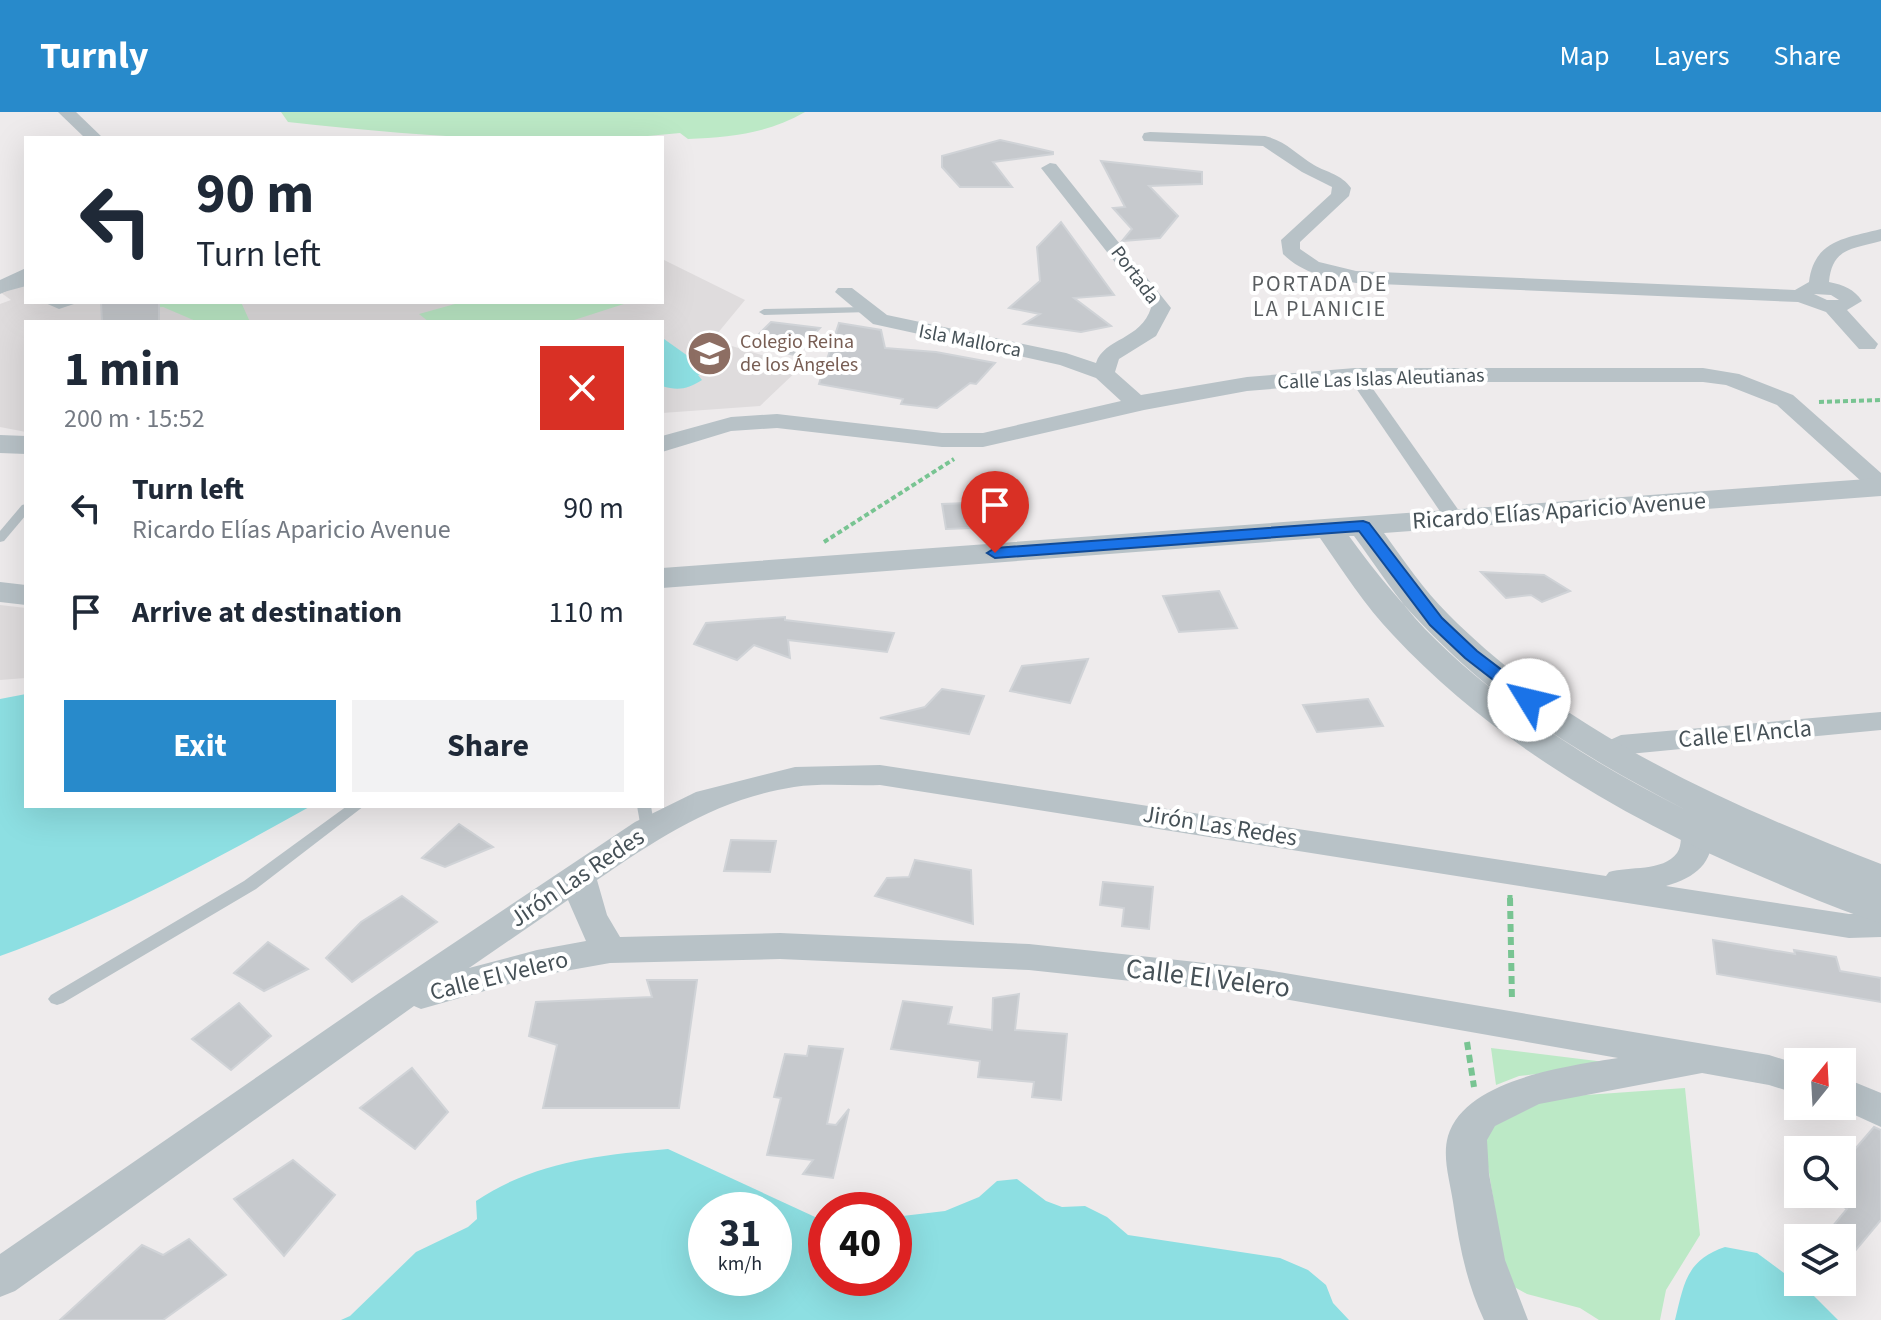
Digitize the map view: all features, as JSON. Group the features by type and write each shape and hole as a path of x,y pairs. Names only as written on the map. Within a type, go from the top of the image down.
{"street":[{"path":"66,112 93,136"},
{"path":"1150,137 1265,141 1281,146 1304,166 1336,179 1342,188 1340,196 1291,240 1290,250 1298,260 1318,269 1356,277 1842,292 1851,298 1851,304 1832,306 1867,344"},
{"name":"Portada","path":"1050,168 1161,308 1157,323 1107,364"},
{"path":"1811,292 1821,264 1837,247 1881,235"},
{"path":"0,289 24,275"},
{"name":"Isla Mallorca","path":"845,292 880,320 911,329 1066,360 1107,364"},
{"path":"1107,364 1133,400 1144,403"},
{"path":"1355,375 1455,519"},
{"name":"Calle Las Islas Aleutianas","path":"664,444 682,436 731,424 777,421 927,438 983,440 1144,403 1247,384 1355,375 1703,375 1762,389 1790,404 1881,486"},
{"path":"0,444 24,445"},
{"name":"Ricardo Elías Aparicio Avenue","path":"1351,535 1455,519 1881,486"},
{"name":"Ricardo Elías Aparicio Avenue","path":"664,582 729,581 1351,535 1881,503"},
{"path":"1351,535 1404,629 1437,662 1665,799 1751,826 1881,879"},
{"path":"0,582 24,585"},
{"path":"0,592 24,595"},
{"name":"Calle El Ancla","path":"1610,752 1621,745 1881,721"},
{"path":"1553,733 1610,752 1697,831 1790,874 1881,908"},
{"name":"Jirón Las Redes","path":"0,1278 579,876 646,818 795,777 880,775 1849,926 1881,925"},
{"name":"Jirón Las Redes","path":"1581,883 1670,873 1687,865 1695,856 1697,831"},
{"name":"Calle El Velero","path":"579,876 583,901 593,926 610,950"},
{"name":"Calle El Velero","path":"389,1005 464,981 537,963 610,950 780,946 1029,957 1261,982 1710,1060 1784,1076"},
{"path":"1506,1320 1491,1292 1482,1263 1466,1153 1469,1133 1478,1115 1501,1100 1529,1090 1710,1060"},
{"path":"1856,1099 1881,1111"}],"lane":[{"path":"0,289 24,283"},
{"path":"764,312 866,310"},
{"path":"0,538 24,510"},
{"path":"57,999 250,885 354,808"}],"path":[{"path":"1790,404 1881,400"},
{"path":"823,543 983,440"},
{"path":"1509,872 1512,1026"},
{"path":"1463,1017 1478,1115"}],"shaded area":[{"name":"Colegio Reina de los Ángeles","path":"664,260 745,300 712,340 801,367 760,406 664,413 664,320 24,320 24,432 0,427 0,304 11,300 0,292 24,282 24,304 664,304"},
{"path":"0,605 24,608 24,678 0,680"}],"green space":[{"path":"281,112 805,112 762,130 688,139 680,133 643,136 451,136 288,122"},
{"path":"128,304 242,304 249,320 193,320 163,307 103,313"},
{"path":"455,304 624,304 574,320 426,320 419,314"},
{"path":"1491,1048 1621,1064 1519,1076 1496,1085"},
{"path":"1685,1088 1700,1235 1666,1290 1660,1320 1599,1320 1580,1308 1527,1294 1507,1283 1483,1136 1498,1115 1529,1099"}],"water":[{"path":"664,339 709,371 698,375 702,380 692,385 664,386"},
{"path":"24,694 24,808 307,808 120,906 0,956 0,699"},
{"path":"668,1149 761,1192 688,1192 688,1296 792,1296 792,1206 808,1214 808,1296 912,1296 912,1215 945,1211 979,1197 997,1181 1017,1179 1046,1201 1062,1207 1085,1206 1107,1217 1128,1235 1280,1258 1308,1270 1326,1285 1333,1303 1349,1320 341,1320 350,1316 416,1252 468,1227 477,1219 476,1201 521,1177 592,1158"},
{"path":"1725,1247 1757,1253 1784,1273 1784,1296 1814,1296 1838,1320 1675,1320 1689,1275 1694,1266 1712,1252"}],"building":[{"path":"1000,140 1053,154 993,162 1012,187 960,187 942,167 942,156"},
{"path":"1101,161 1202,172 1202,184 1149,186 1178,216 1160,238 1122,241 1132,229 1113,208 1125,207"},
{"path":"1061,222 1114,295 1074,298 1111,326 1081,332 1024,324 1040,314 1009,308 1040,281 1037,247"},
{"path":"101,304 159,304 159,320 102,320"},
{"path":"771,322 820,328 794,355 755,346 758,343 751,342"},
{"path":"839,323 881,330 885,348 936,352 995,363 976,384 970,383 937,408 901,404 903,399 819,384"},
{"path":"995,502 1000,527 946,529 942,504"},
{"path":"1481,572 1544,575 1570,591 1542,602 1531,595 1506,598"},
{"path":"1219,591 1237,628 1179,632 1163,596"},
{"path":"785,617 785,620 894,633 887,652 788,640 790,658 754,645 737,660 694,644 706,623"},
{"path":"1088,659 1070,703 1010,691 1022,666"},
{"path":"942,689 984,696 969,734 880,718 925,707"},
{"path":"1368,699 1383,726 1317,732 1303,705"},
{"path":"459,824 493,847 445,867 422,858"},
{"path":"731,840 776,841 770,872 724,871"},
{"path":"915,860 971,870 973,924 875,896 887,878 909,877"},
{"path":"1103,882 1153,887 1149,929 1122,926 1124,908 1100,905"},
{"path":"402,896 437,922 352,982 326,958 361,922"},
{"path":"1713,940 1795,954 1794,950 1836,957 1840,971 1881,978 1881,1002 1717,974"},
{"path":"268,942 308,969 264,991 234,973"},
{"path":"647,980 697,980 679,1108 543,1108 557,1045 529,1036 536,1002 652,997"},
{"path":"1019,994 1015,1030 1067,1034 1061,1100 1032,1097 1034,1082 978,1077 980,1061 891,1049 903,1001 952,1007 948,1024 992,1030 993,998"},
{"path":"239,1003 271,1036 231,1070 192,1039"},
{"path":"809,1046 843,1049 827,1124 836,1125 849,1109 833,1178 803,1174 813,1160 767,1155 781,1098 774,1097 785,1054 807,1056"},
{"path":"412,1068 448,1112 415,1149 360,1108"},
{"path":"1874,1127 1881,1130 1881,1220 1856,1250 1856,1224 1834,1224 1845,1208 1856,1208 1856,1148"},
{"path":"293,1160 335,1195 284,1256 234,1199"},
{"path":"189,1239 226,1275 163,1320 60,1320 142,1245 163,1255"}],"place":[{"name":"Colegio Reina de los Ángeles","path":"709,353"}],"district":[{"name":"PORTADA DE LA PLANICIE","path":"1320,296"}],"route":[{"path":"995,553 1363,526 1436,622 1529,700"}]}
